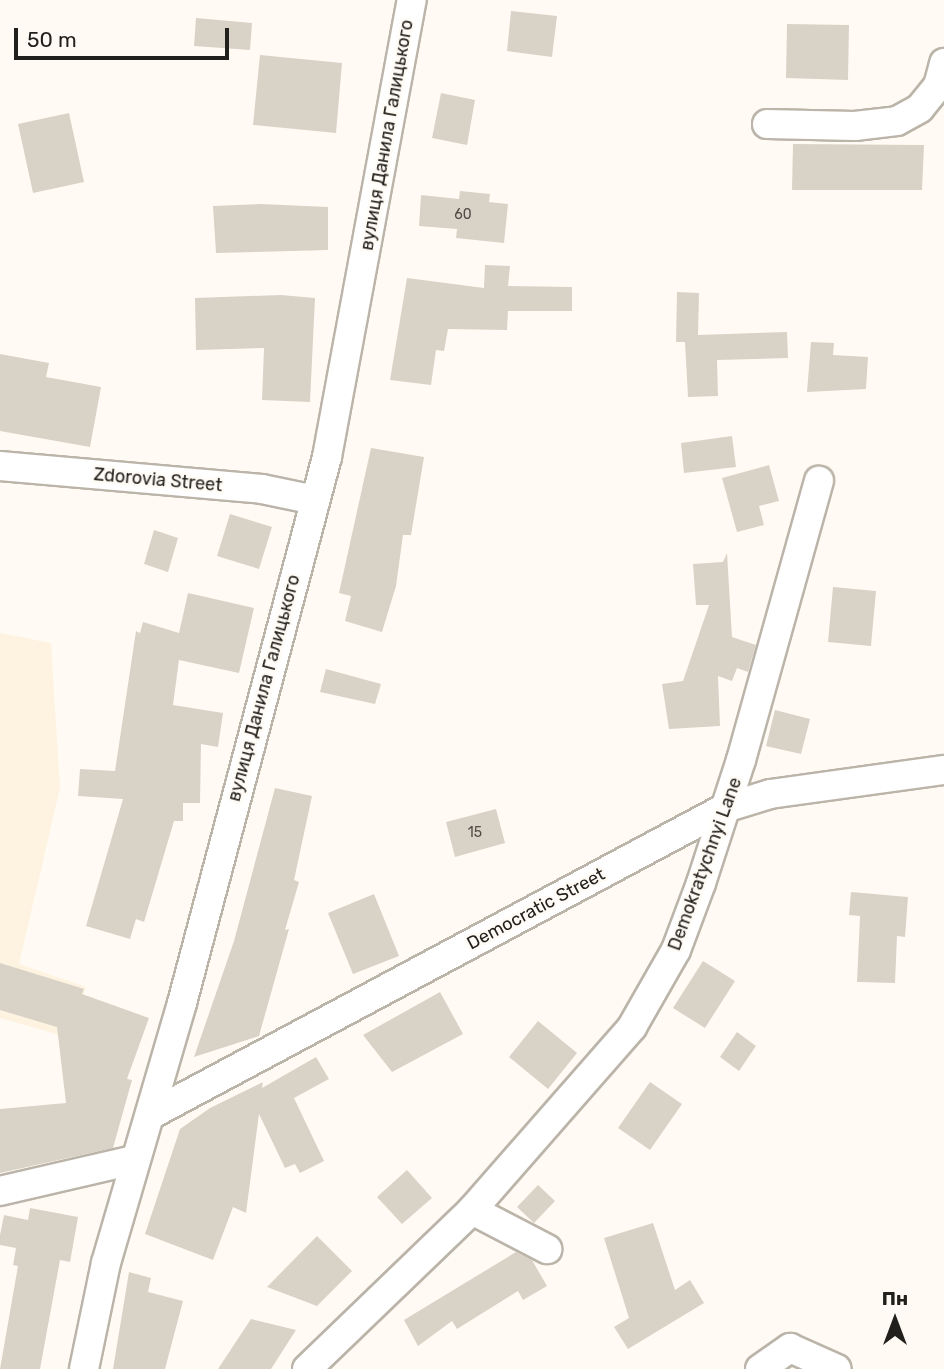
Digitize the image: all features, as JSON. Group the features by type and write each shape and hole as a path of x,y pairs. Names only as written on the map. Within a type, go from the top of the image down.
{"street":[{"name":"вулиця Данила Галицького","path":"84,1369 134,1160 150,1115 315,500 412,0"},
{"path":"767,124 855,126 897,121 920,108 938,86 944,63"},
{"name":"Zdorovia Street","path":"0,466 262,489 315,500"},
{"name":"Demokratychnyi Lane","path":"307,1369 472,1210 632,1027 676,950 725,808 819,481"},
{"name":"Democratic Street","path":"150,1115 725,808 770,794 944,770"},
{"path":"0,1191 134,1160"},
{"path":"472,1210 547,1250"},
{"path":"760,1369 790,1348 836,1369"}],"shaded area":[{"path":"0,633 51,643 60,788 19,964 86,987 70,1038 0,1018"}],"building":[{"path":"511,11 557,16 552,57 507,51"},
{"path":"196,18 252,23 250,50 194,46"},
{"path":"787,24 849,25 848,80 786,78"},
{"path":"260,55 342,63 336,133 253,125"},
{"path":"441,93 475,100 467,145 432,138"},
{"path":"69,113 84,182 33,193 18,124"},
{"path":"793,144 924,145 922,190 792,190"},
{"path":"460,191 490,194 489,202 508,204 504,243 456,238 457,229 419,226 421,195 459,199"},
{"path":"261,204 328,207 328,250 216,253 213,206"},
{"path":"485,265 510,266 508,286 572,287 572,311 508,311 507,330 448,329 444,351 436,350 431,385 390,380 407,278 484,288"},
{"path":"677,292 699,293 698,335 787,332 788,358 717,360 718,396 688,397 685,342 676,342"},
{"path":"281,295 315,298 310,402 262,400 264,348 196,350 195,298"},
{"path":"811,342 834,343 833,355 868,357 866,389 807,392"},
{"path":"0,354 49,363 46,377 101,387 90,447 0,431"},
{"path":"732,436 736,467 684,473 681,443"},
{"path":"371,448 424,457 411,535 403,535 396,586 382,632 345,621 351,596 339,593"},
{"path":"769,465 779,501 759,506 764,525 737,532 722,478"},
{"path":"230,514 272,527 259,569 217,556"},
{"path":"154,530 178,538 168,572 144,564"},
{"path":"727,553 732,637 756,645 748,672 737,668 732,681 718,676 720,726 669,729 662,684 683,681 709,605 696,605 693,564 723,562"},
{"path":"833,587 876,591 871,646 828,642"},
{"path":"188,593 254,608 239,673 179,660 173,705 223,713 218,747 201,744 200,803 183,803 183,821 174,821 144,922 136,919 130,939 86,926 123,799 78,796 80,769 115,771 136,631 140,633 143,622 179,633"},
{"path":"326,669 381,684 375,704 320,692"},
{"path":"775,710 810,719 801,754 766,746"},
{"path":"275,788 312,796 294,880 299,882 285,930 289,929 259,1036 194,1057 234,941"},
{"path":"496,809 505,843 455,857 446,822"},
{"path":"851,892 908,897 905,937 897,936 895,983 857,982 860,916 849,915"},
{"path":"374,894 399,956 353,974 328,913"},
{"path":"703,961 735,981 705,1028 673,1008"},
{"path":"0,963 84,989 82,994 149,1018 127,1079 132,1080 113,1148 0,1173 0,1109 66,1103 57,1027 0,1010"},
{"path":"440,992 463,1034 392,1072 363,1035"},
{"path":"538,1021 577,1053 548,1089 509,1057"},
{"path":"737,1032 756,1046 739,1071 720,1057"},
{"path":"316,1057 329,1079 294,1098 324,1161 300,1173 295,1164 285,1168 259,1114 246,1213 233,1207 213,1260 145,1234 180,1129 210,1108 263,1082 262,1088"},
{"path":"650,1082 682,1104 650,1150 618,1128"},
{"path":"407,1170 432,1198 402,1224 377,1197"},
{"path":"538,1185 555,1201 534,1223 517,1207"},
{"path":"30,1208 78,1217 70,1262 60,1260 40,1369 0,1369 18,1266 13,1265 16,1248 0,1245 0,1235 4,1215 28,1220"},
{"path":"653,1223 675,1290 690,1280 704,1303 628,1349 614,1327 629,1318 604,1238"},
{"path":"317,1236 352,1271 317,1306 267,1287"},
{"path":"516,1252 532,1260 547,1286 523,1300 518,1291 457,1329 452,1321 418,1346 404,1320"},
{"path":"129,1272 151,1278 148,1292 183,1301 165,1369 113,1369"},
{"path":"251,1319 296,1330 271,1369 218,1369"}]}
